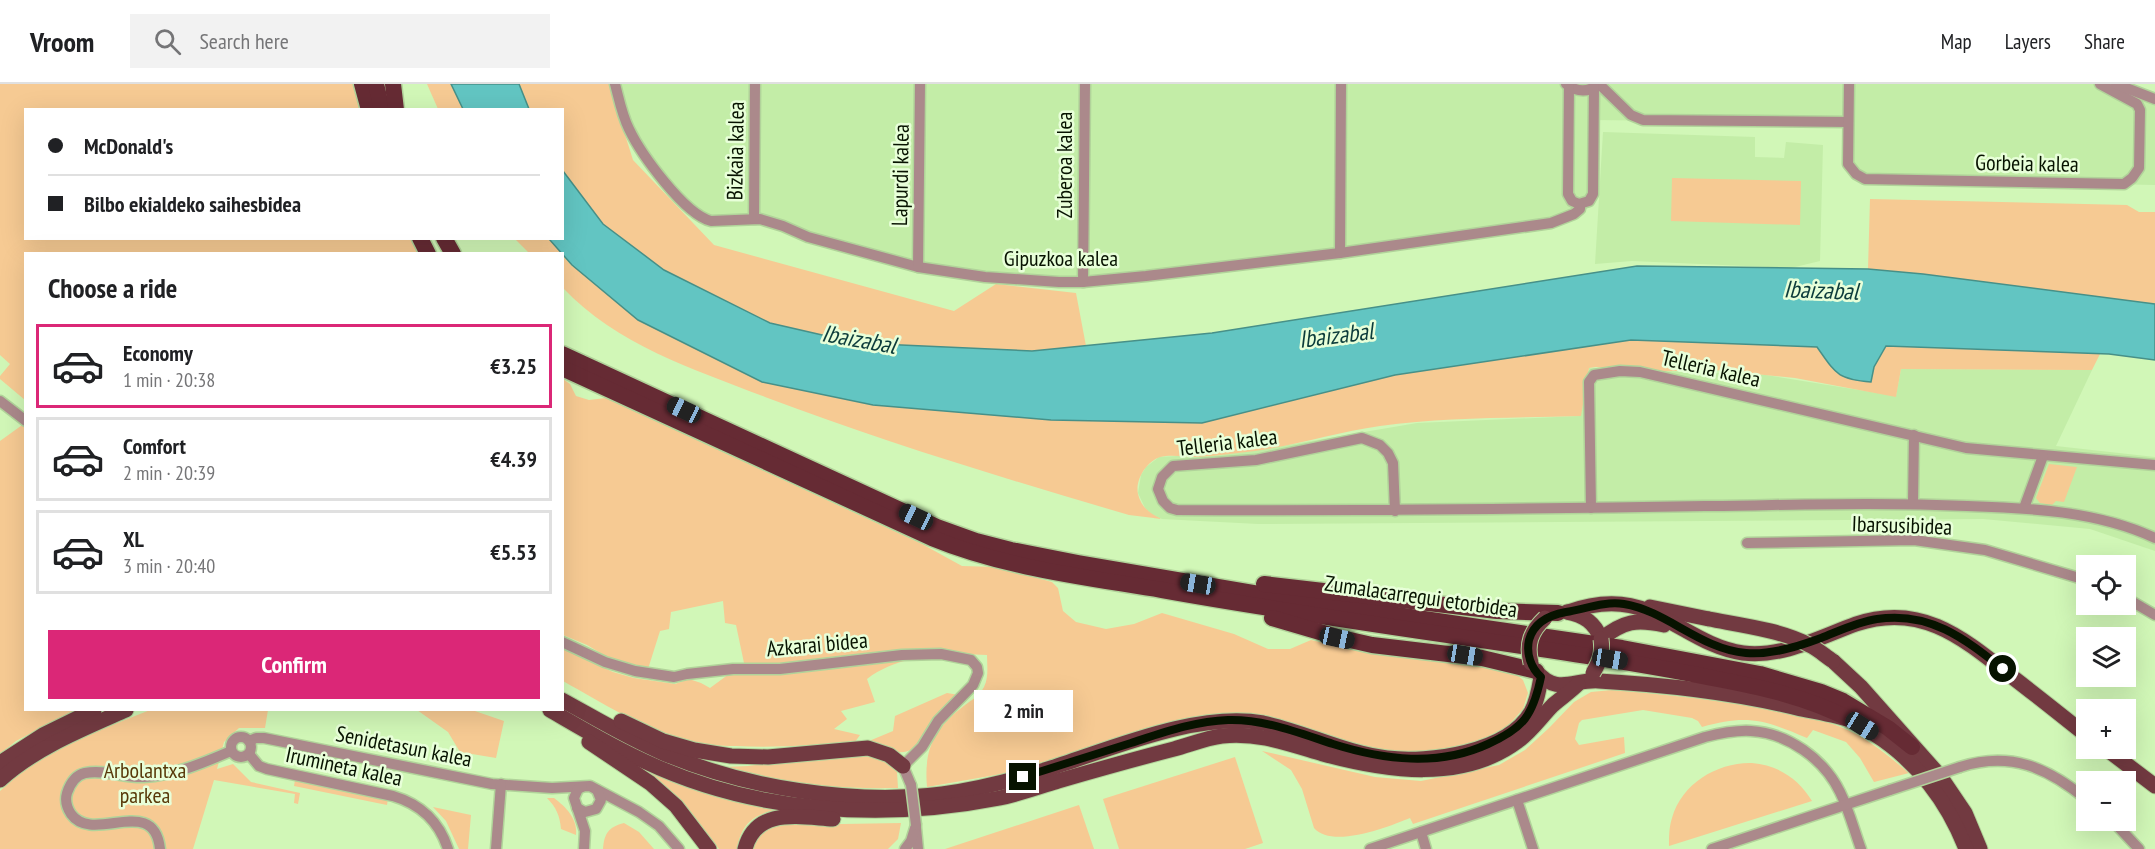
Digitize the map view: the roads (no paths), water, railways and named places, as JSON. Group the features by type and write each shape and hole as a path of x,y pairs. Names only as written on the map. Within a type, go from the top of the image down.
{"highway":[{"path":"362,84 368,108"},
{"path":"375,84 381,108"},
{"path":"393,84 396,108"},
{"path":"564,355 953,533 1103,574 1136,594 1269,617 1337,638 1372,645 1482,658 1536,671"},
{"path":"564,369 949,545 1009,563 1103,574 1135,565 1307,590 1497,611 1557,614"},
{"name":"Zumalacarregui etorbidea","path":"1103,574 1243,604 1552,644 1760,674 1821,692 1851,706 1888,728 1912,747"},
{"name":"Zumalacarregui etorbidea","path":"1103,574 1294,600 1552,644 1745,684 1817,704 1851,720"}],"main road":[{"path":"1624,604 1648,611 1713,645 1744,653 1789,649 1875,619 1906,617 1922,620 1964,639 2076,727"},
{"path":"564,699 623,734 663,753 712,771 756,783 796,790 851,795 913,796 958,792 1023,777 1152,736 1204,723 1230,720 1279,726 1351,750 1386,758 1423,759 1451,756 1481,747 1501,738 1520,725 1535,704 1536,671 1528,653 1530,639 1536,626 1557,614 1580,608 1624,604 1660,608 1746,626 1793,638 1810,645 1833,661 1861,687 1912,747"},
{"path":"745,849 748,837 759,824 774,818 861,821 939,816 1220,736 1253,735 1392,770 1440,769 1472,763 1517,742 1553,706 1585,680 1600,661 1601,639 1595,627 1577,614 1557,614"},
{"path":"1601,639 1630,622 1648,621 1679,628"},
{"path":"1536,671 1559,686 1585,680 1670,685 1774,702 1851,720"},
{"path":"564,698 581,700 663,741 694,750 731,756 768,757 868,748 889,755 903,766"},
{"path":"0,763 43,735 92,711"},
{"path":"0,780 29,758 80,730 124,711"},
{"path":"541,711 650,783 676,806 710,849"},
{"path":"551,711 657,767 711,787 797,806 864,811 934,807 1001,798"},
{"name":"Zumalacarregui etorbidea","path":"1851,720 1896,750 1924,778 1953,819 1966,849"},
{"name":"Zumalacarregui etorbidea","path":"1912,747 1940,776 1955,796 1980,849"},
{"path":"2119,759 2155,786"}],"street":[{"name":"Gipuzkoa kalea","path":"615,84 629,129 650,161 680,201 690,211 704,219 711,221 760,219 808,237 918,267 985,277 1083,282 1340,253 1551,224 1574,214 1580,209 1580,204 1589,201 1593,195 1597,85"},
{"name":"Bizkaia kalea","path":"754,219 755,84"},
{"name":"Lapurdi kalea","path":"918,267 920,84"},
{"name":"Zuberoa kalea","path":"1083,282 1084,84"},
{"path":"1340,253 1341,84"},
{"path":"1580,204 1572,201 1568,194 1568,85 1581,91 1597,85 1631,115 1643,120 1848,122 1849,84"},
{"name":"Gorbeia kalea","path":"1848,122 1848,164 1856,174 1865,179 2124,184 2139,168 2140,110 2137,104 2100,84"},
{"path":"2116,84 2155,99"},
{"name":"Telleria kalea","path":"1591,508 1589,382 1594,375 1620,371 1640,372 1966,448 2155,465"},
{"path":"0,401 24,419"},
{"path":"1913,503 1914,435"},
{"name":"Telleria kalea","path":"1395,511 1393,463 1388,453 1380,445 1362,438 1256,460 1173,466 1162,477 1158,489 1163,501 1170,508 1177,510 1395,511 1913,503 2024,508 2087,516 2129,526 2155,538"},
{"path":"2024,508 2043,456"},
{"name":"Ibarsusibidea","path":"1747,543 1914,540 1985,550 2076,577"},
{"path":"2136,604 2155,615"},
{"name":"Azkarai bidea","path":"564,643 605,662 634,671 674,677 699,672 780,669 902,655 941,654 970,660 976,668 976,679 938,721 922,747"},
{"path":"1370,849 1705,737 1729,731 1752,731 1771,734 1794,744 1816,760 1837,786 1860,849"},
{"path":"243,737 249,741 251,748 249,754 239,757 231,751 231,744 236,738 243,737"},
{"name":"Senidetasun kalea","path":"249,741 264,738 501,784 552,788 582,787"},
{"path":"918,849 911,785 903,766 922,747"},
{"path":"911,785 922,747"},
{"path":"160,849 159,839 144,823 122,821 92,826 74,818 66,800 76,778 83,773 96,772 144,777 173,773 231,751"},
{"name":"Irumineta kalea","path":"249,754 259,766 267,769 410,801 431,818 448,849"},
{"path":"1712,849 1745,844 1845,805 1980,761 2004,759 2027,764 2057,779 2076,792"},
{"path":"496,849 501,784"},
{"path":"584,849 585,831 576,805 575,794 582,787 590,786 659,826 679,849"},
{"name":"Senidetasun kalea","path":"552,788 576,805"},
{"path":"585,831 601,800 597,790"},
{"path":"1517,800 1533,849"},
{"path":"576,805 585,812 618,803"},
{"path":"905,849 911,841 916,825"},
{"path":"2122,831 2139,849"},
{"path":"1421,832 1426,849"}],"water":[{"path":"451,84 519,84 529,108 463,108"},
{"name":"Ibaizabal","path":"564,172 603,224 664,270 770,323 857,343 1032,351 1212,333 1637,266 1868,269 2155,304 2155,360 2109,354 1886,346 1874,367 1871,382 1844,377 1833,369 1817,347 1631,340 1395,375 1202,423 1051,420 873,405 762,382 638,320 572,265 564,256 564,252 560,252 550,240 564,240"}],"park label":[{"name":"Arbolantxa parkea","path":"145,782"}]}
